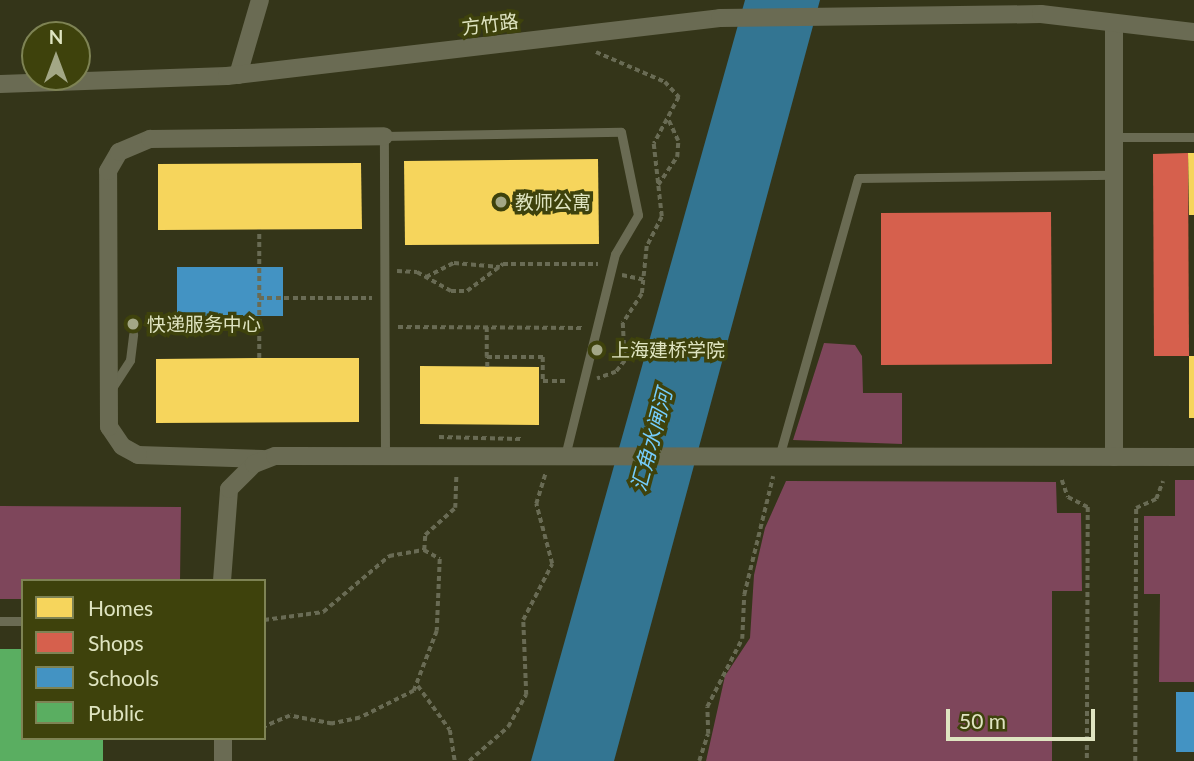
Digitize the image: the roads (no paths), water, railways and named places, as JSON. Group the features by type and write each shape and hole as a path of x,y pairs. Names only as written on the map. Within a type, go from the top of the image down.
{"street":[{"path":"238,75 260,0"},
{"name":"方竹路","path":"0,84 238,75 720,18 828,13 1041,14 1194,32"},
{"path":"1114,23 1114,457"},
{"path":"384,136 150,139 119,152 108,171 109,428 122,446 138,454 263,459 386,455 1194,457"},
{"path":"222,579 224,502 236,478 263,459"},
{"path":"222,740 223,761"}],"lane":[{"path":"386,455 384,136 621,132 638,215 612,264 583,381 558,456"},
{"path":"1114,137 1194,137"},
{"path":"779,457 858,178 1114,175"},
{"path":"109,392 130,360 133,334"},
{"path":"0,621 21,621"}],"water":[{"name":"汇角水闸河","path":"745,0 820,0 614,761 531,761"}],"place":[{"name":"教师公寓","path":"501,202"},
{"name":"快递服务中心","path":"133,324"},
{"name":"上海建桥学院","path":"597,350"}]}
